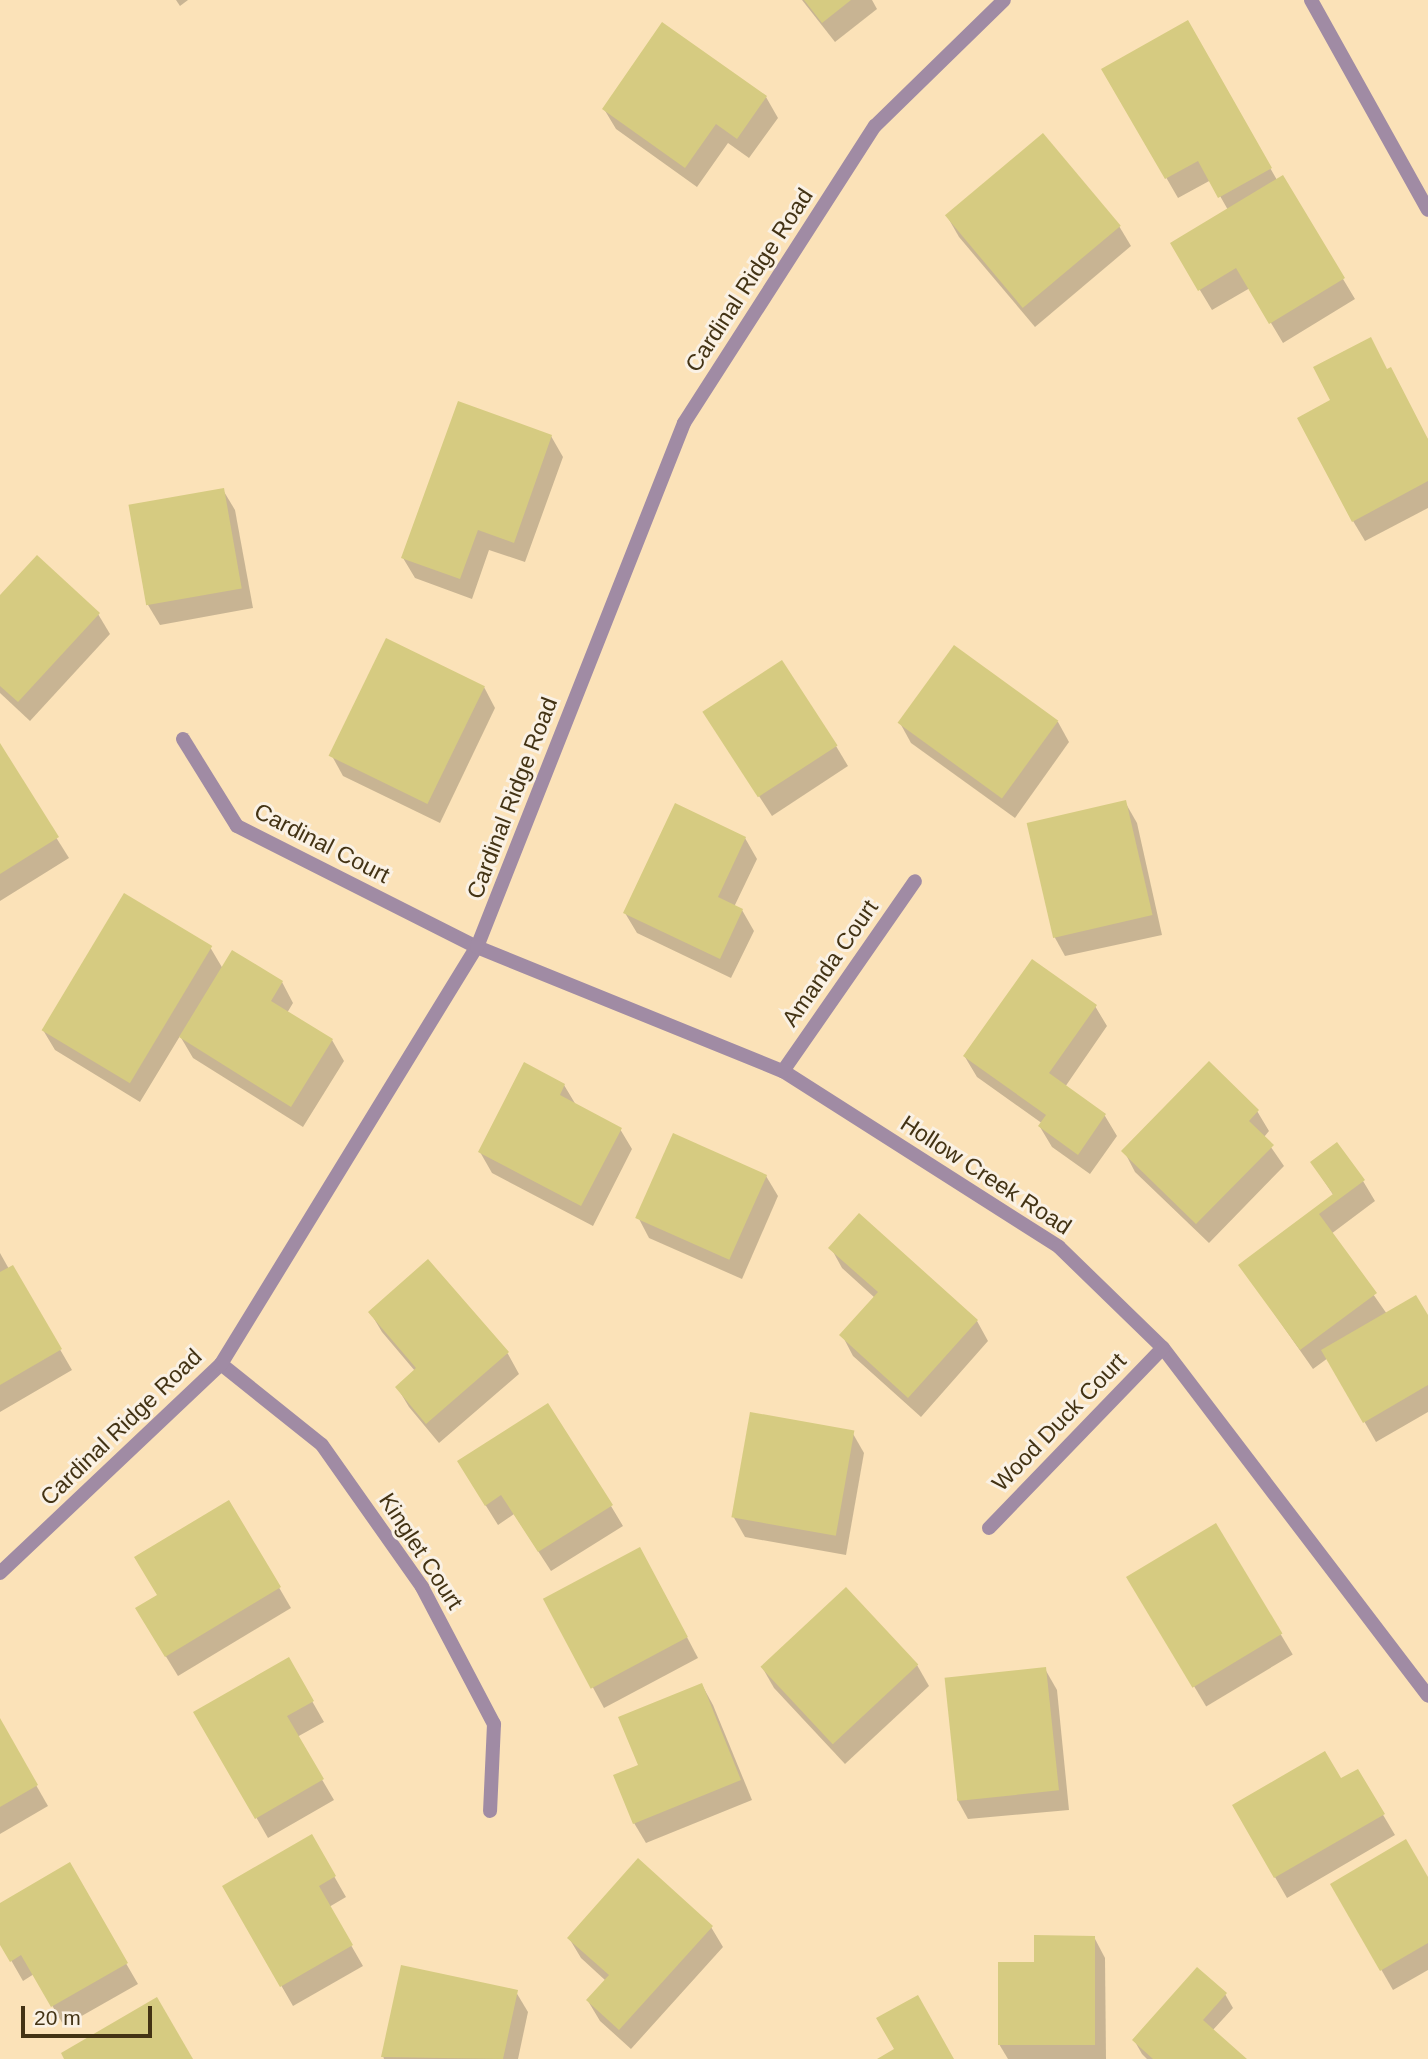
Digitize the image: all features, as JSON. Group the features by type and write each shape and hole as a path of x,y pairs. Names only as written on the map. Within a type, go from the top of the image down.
{"street":[{"name":"Cardinal Ridge Road","path":"0,1573 221,1364 477,947 684,424 875,126 1004,0"},
{"path":"1311,0 1428,210"},
{"name":"Cardinal Court","path":"183,739 237,826 477,947"},
{"name":"Amanda Court","path":"783,1071 915,881"},
{"name":"Hollow Creek Road","path":"477,947 783,1071 1059,1247 1163,1348 1428,1696"},
{"name":"Wood Duck Court","path":"989,1528 1163,1348"},
{"name":"Kinglet Court","path":"221,1364 322,1445 422,1587 494,1724 490,1811"}],"building":[{"path":"804,0 851,0 822,23"},
{"path":"1188,20 1272,168 1218,198 1198,161 1165,179 1101,69"},
{"path":"662,22 767,96 737,139 716,124 685,168 602,109"},
{"path":"1043,133 1121,226 1023,308 945,215"},
{"path":"1283,175 1345,278 1269,324 1236,268 1198,291 1170,243"},
{"path":"1371,337 1387,369 1391,367 1428,439 1428,481 1352,522 1297,418 1330,400 1313,367"},
{"path":"458,401 552,435 514,543 478,530 460,579 401,558"},
{"path":"224,488 242,588 146,605 128,505"},
{"path":"37,555 100,613 18,702 0,686 0,595"},
{"path":"386,638 485,686 427,804 329,756"},
{"path":"954,645 1058,721 1002,798 898,723"},
{"path":"782,660 838,746 758,797 702,712"},
{"path":"0,743 59,837 0,874"},
{"path":"1126,800 1153,915 1053,938 1027,823"},
{"path":"675,803 746,837 718,897 743,909 720,959 623,913"},
{"path":"124,893 212,946 130,1083 42,1030"},
{"path":"232,950 283,981 271,1001 333,1039 291,1107 179,1037"},
{"path":"1032,959 1097,1005 1049,1073 1106,1114 1078,1155 1038,1126 1046,1115 963,1056"},
{"path":"1209,1061 1259,1110 1249,1121 1274,1145 1196,1224 1121,1151"},
{"path":"524,1062 565,1084 560,1095 622,1128 581,1206 478,1152"},
{"path":"673,1133 767,1175 729,1260 635,1218"},
{"path":"1337,1142 1365,1180 1319,1214 1377,1293 1300,1350 1238,1265 1333,1194 1310,1162"},
{"path":"859,1213 978,1320 908,1398 839,1335 878,1292 828,1248"},
{"path":"428,1259 509,1352 426,1424 395,1387 416,1368 368,1312"},
{"path":"13,1265 62,1349 0,1385 0,1272"},
{"path":"1416,1295 1428,1315 1428,1385 1363,1423 1321,1350"},
{"path":"548,1403 613,1505 538,1552 501,1495 485,1506 457,1461"},
{"path":"750,1412 854,1430 836,1536 731,1517"},
{"path":"229,1500 281,1587 165,1657 135,1608 157,1595 134,1557"},
{"path":"1216,1523 1282,1634 1192,1688 1126,1577"},
{"path":"640,1547 688,1637 591,1689 543,1599"},
{"path":"846,1587 918,1665 833,1744 760,1667"},
{"path":"289,1657 314,1701 287,1716 324,1779 255,1819 193,1712"},
{"path":"1046,1667 1059,1790 958,1801 945,1678"},
{"path":"702,1683 741,1780 633,1824 613,1775 638,1765 618,1717"},
{"path":"0,1718 38,1785 0,1807"},
{"path":"1325,1751 1341,1778 1358,1769 1385,1814 1274,1878 1232,1805"},
{"path":"312,1834 336,1876 319,1886 353,1945 280,1987 222,1886"},
{"path":"1406,1839 1428,1877 1428,1943 1380,1971 1330,1884"},
{"path":"638,1858 713,1926 619,2030 586,2000 609,1975 567,1938"},
{"path":"70,1862 128,1963 51,2007 21,1955 10,1962 0,1945 0,1903"},
{"path":"1034,1935 1095,1936 1095,2045 998,2045 998,1962 1034,1962"},
{"path":"401,1965 518,1990 503,2059 381,2057"},
{"path":"1197,1967 1227,1993 1203,2020 1247,2059 1153,2059 1132,2040"},
{"path":"918,1995 954,2059 877,2059 894,2049 876,2018"},
{"path":"157,1997 193,2059 64,2059 61,2053"}]}
